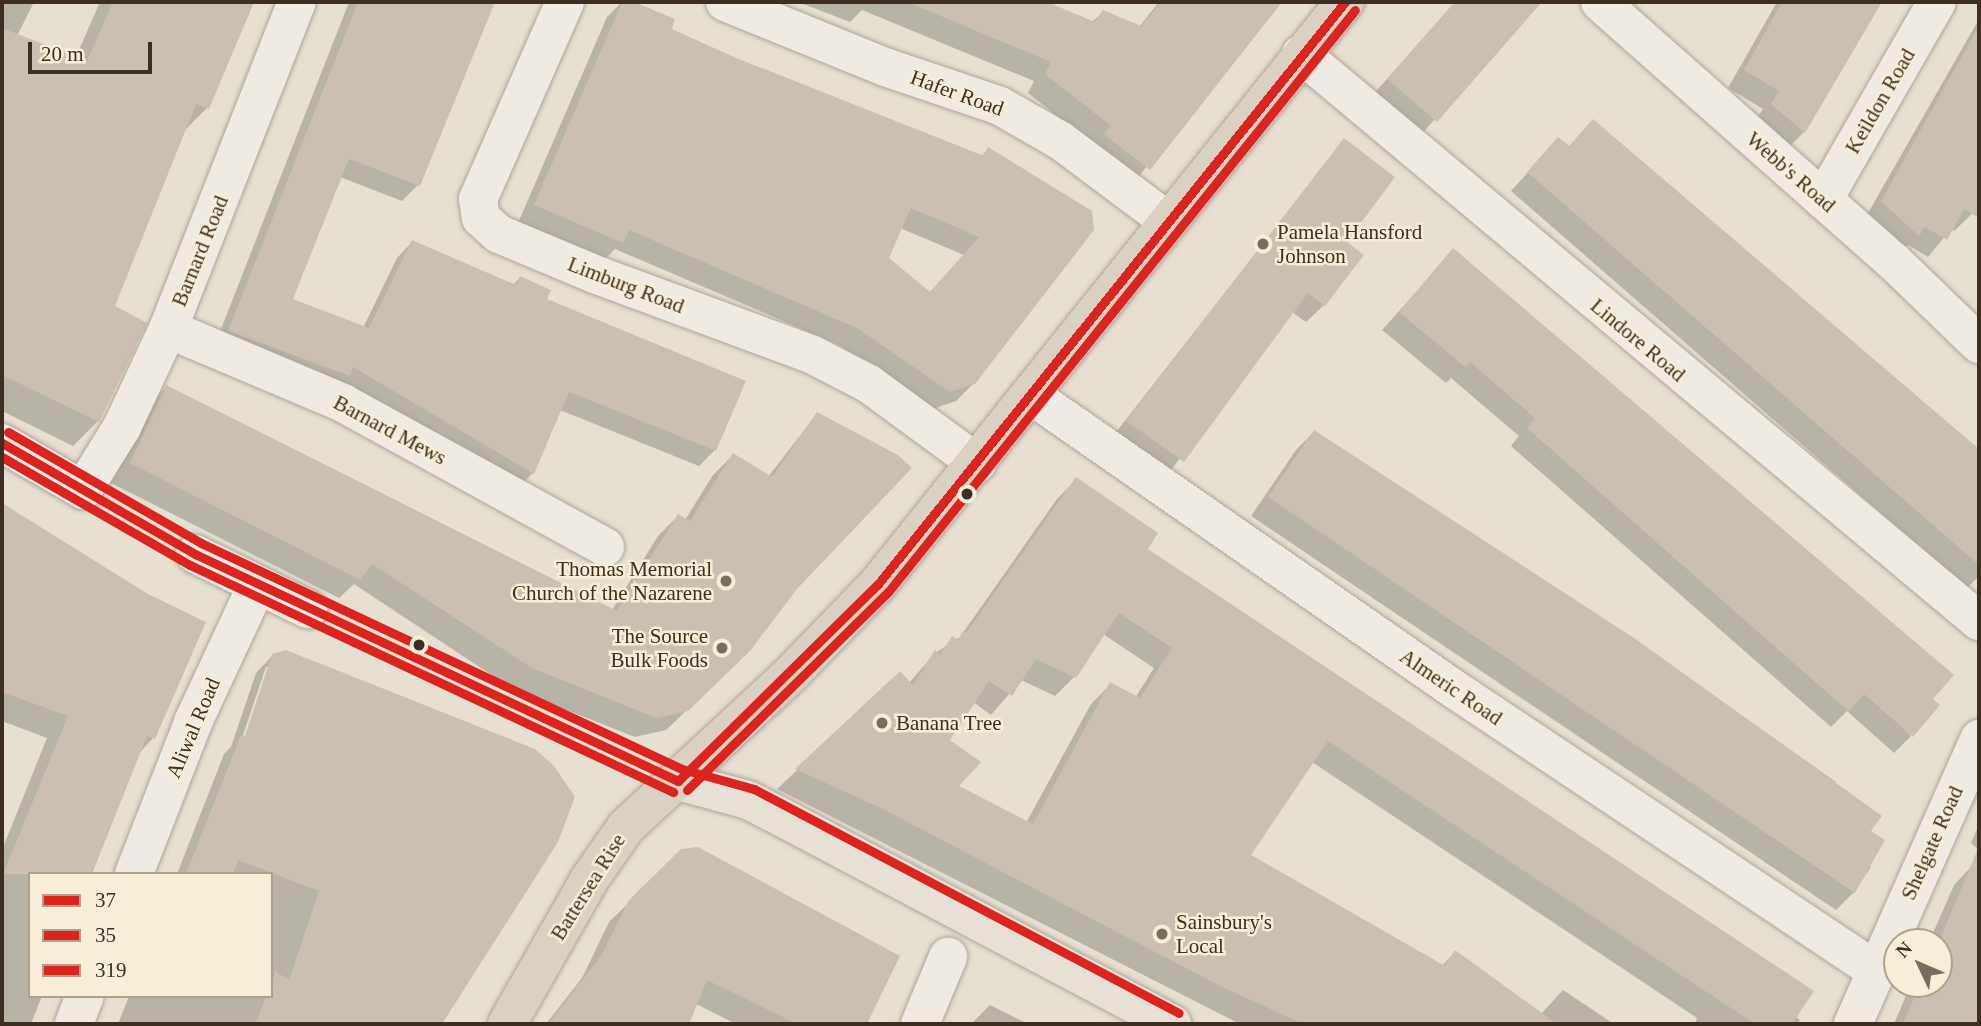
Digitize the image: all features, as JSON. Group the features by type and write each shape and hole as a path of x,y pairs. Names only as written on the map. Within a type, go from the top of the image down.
{"highway":[{"name":"Battersea Rise","path":"507,1024 607,852 626,827 678,781 855,608 1032,396 1168,221 1345,2"}],"main road":[{"path":"678,781 748,800 1172,1024"}],"street":[{"name":"Barnard Road","path":"2,443 83,490 122,427 168,329 297,2"},
{"name":"Limburg Road","path":"565,2 478,199 481,218 499,234 585,270 813,355 879,390 977,463"},
{"name":"Hafer Road","path":"725,2 885,67 1000,106 1061,141 1168,221"},
{"name":"Webb's Road","path":"1600,2 1823,200 1979,344"},
{"name":"Keildon Road","path":"1823,200 1937,2"},
{"name":"Lindore Road","path":"1301,54 1979,621"},
{"name":"Barnard Mews","path":"168,329 343,403 605,547"},
{"name":"Almeric Road","path":"1032,396 1454,689 1875,971"},
{"path":"195,554 308,609"},
{"name":"Aliwal Road","path":"135,872 210,685 257,585"},
{"name":"Shelgate Road","path":"1853,1024 1979,738"},
{"path":"920,1024 948,957"},
{"path":"74,1024 84,998"}],"building":[{"path":"113,2 254,2 209,109 196,104 115,306 147,323 99,422 2,375 2,28 87,61"},
{"path":"358,2 495,2 420,186 349,159 293,299 369,328 412,240 516,285 520,276 551,290 547,299 746,381 716,451 569,392 534,474 353,367 350,376 228,331"},
{"path":"622,2 634,2 675,19 672,29 734,57 984,156 988,147 1092,211 1094,230 975,384 950,392 857,328 629,230 623,243 534,205","holes":["911,208 979,237 930,292 889,258"]},
{"path":"907,2 1047,2 1095,22 1103,10 1141,26 1161,2 1282,2 1150,170 1104,134 1111,126 1045,74 1051,62"},
{"path":"1455,2 1542,2 1437,122 1387,79"},
{"path":"1782,2 1882,2 1805,133 1771,104 1779,91 1744,70"},
{"path":"1979,26 1979,218 1964,209 1947,240 1925,227 1919,236 1881,201"},
{"path":"1593,119 1979,449 1979,565 1527,172 1558,137 1569,146"},
{"path":"1344,138 1395,177 1347,242 1364,255 1325,306 1308,293 1184,462 1126,421"},
{"path":"1453,248 1954,675 1933,699 1940,705 1913,737 1864,694 1849,711 1832,697 1527,428 1535,418 1470,362 1465,367 1399,312"},
{"path":"166,385 617,611 678,514 690,521 733,453 772,477 817,412 898,455 912,468 797,589 750,651 688,711 656,718 532,668 372,564 360,580 130,463"},
{"path":"1314,430 1637,640 1882,816 1871,831 1885,840 1855,893 1268,497"},
{"path":"1076,477 1158,533 1148,549 1814,991 1792,1024 1755,1024 1328,741 1251,855 1445,966 1455,950 1557,1024 1303,1024 1216,984 883,809 795,769 900,671 913,685 935,650 940,655 952,636 958,640 963,631 966,633","holes":["1119,613 1172,648 1140,698 1110,682 1033,824 959,786 981,762 950,740 989,681 1012,696 1036,659 1076,678"]},
{"path":"2,503 148,594 206,622 155,739 147,736 93,872 3,874 68,716 2,692"},
{"path":"286,650 535,749 554,766 575,797 558,842 442,1024 256,1024 265,998 273,998 275,971 289,980 319,891 238,860 234,872 187,872 241,735 245,736 272,654"},
{"path":"1979,846 1979,1024 1903,1024 1914,998 1953,998 1953,928 1945,928"},
{"path":"698,847 900,956 867,1024 797,1024 707,980 689,1024 548,1024 601,956 629,900 681,849"}],"transit line":[{"name":"37","path":"678,781 878,584 1345,2"},
{"name":"35","path":"687,790 888,592 1355,10"},
{"name":"319","path":"8,432 201,543 682,769 754,789 1178,1013"},
{"name":"37","path":"2,443 195,554 678,781"},
{"name":"35","path":"2,457 190,565 673,792"}],"place":[{"name":"Pamela Hansford Johnson","path":"1263,244"},
{"name":"Thomas Memorial Church of the Nazarene","path":"726,581"},
{"name":"The Source Bulk Foods","path":"722,648"},
{"name":"Banana Tree","path":"882,723"},
{"name":"Sainsbury's Local","path":"1162,934"}]}
